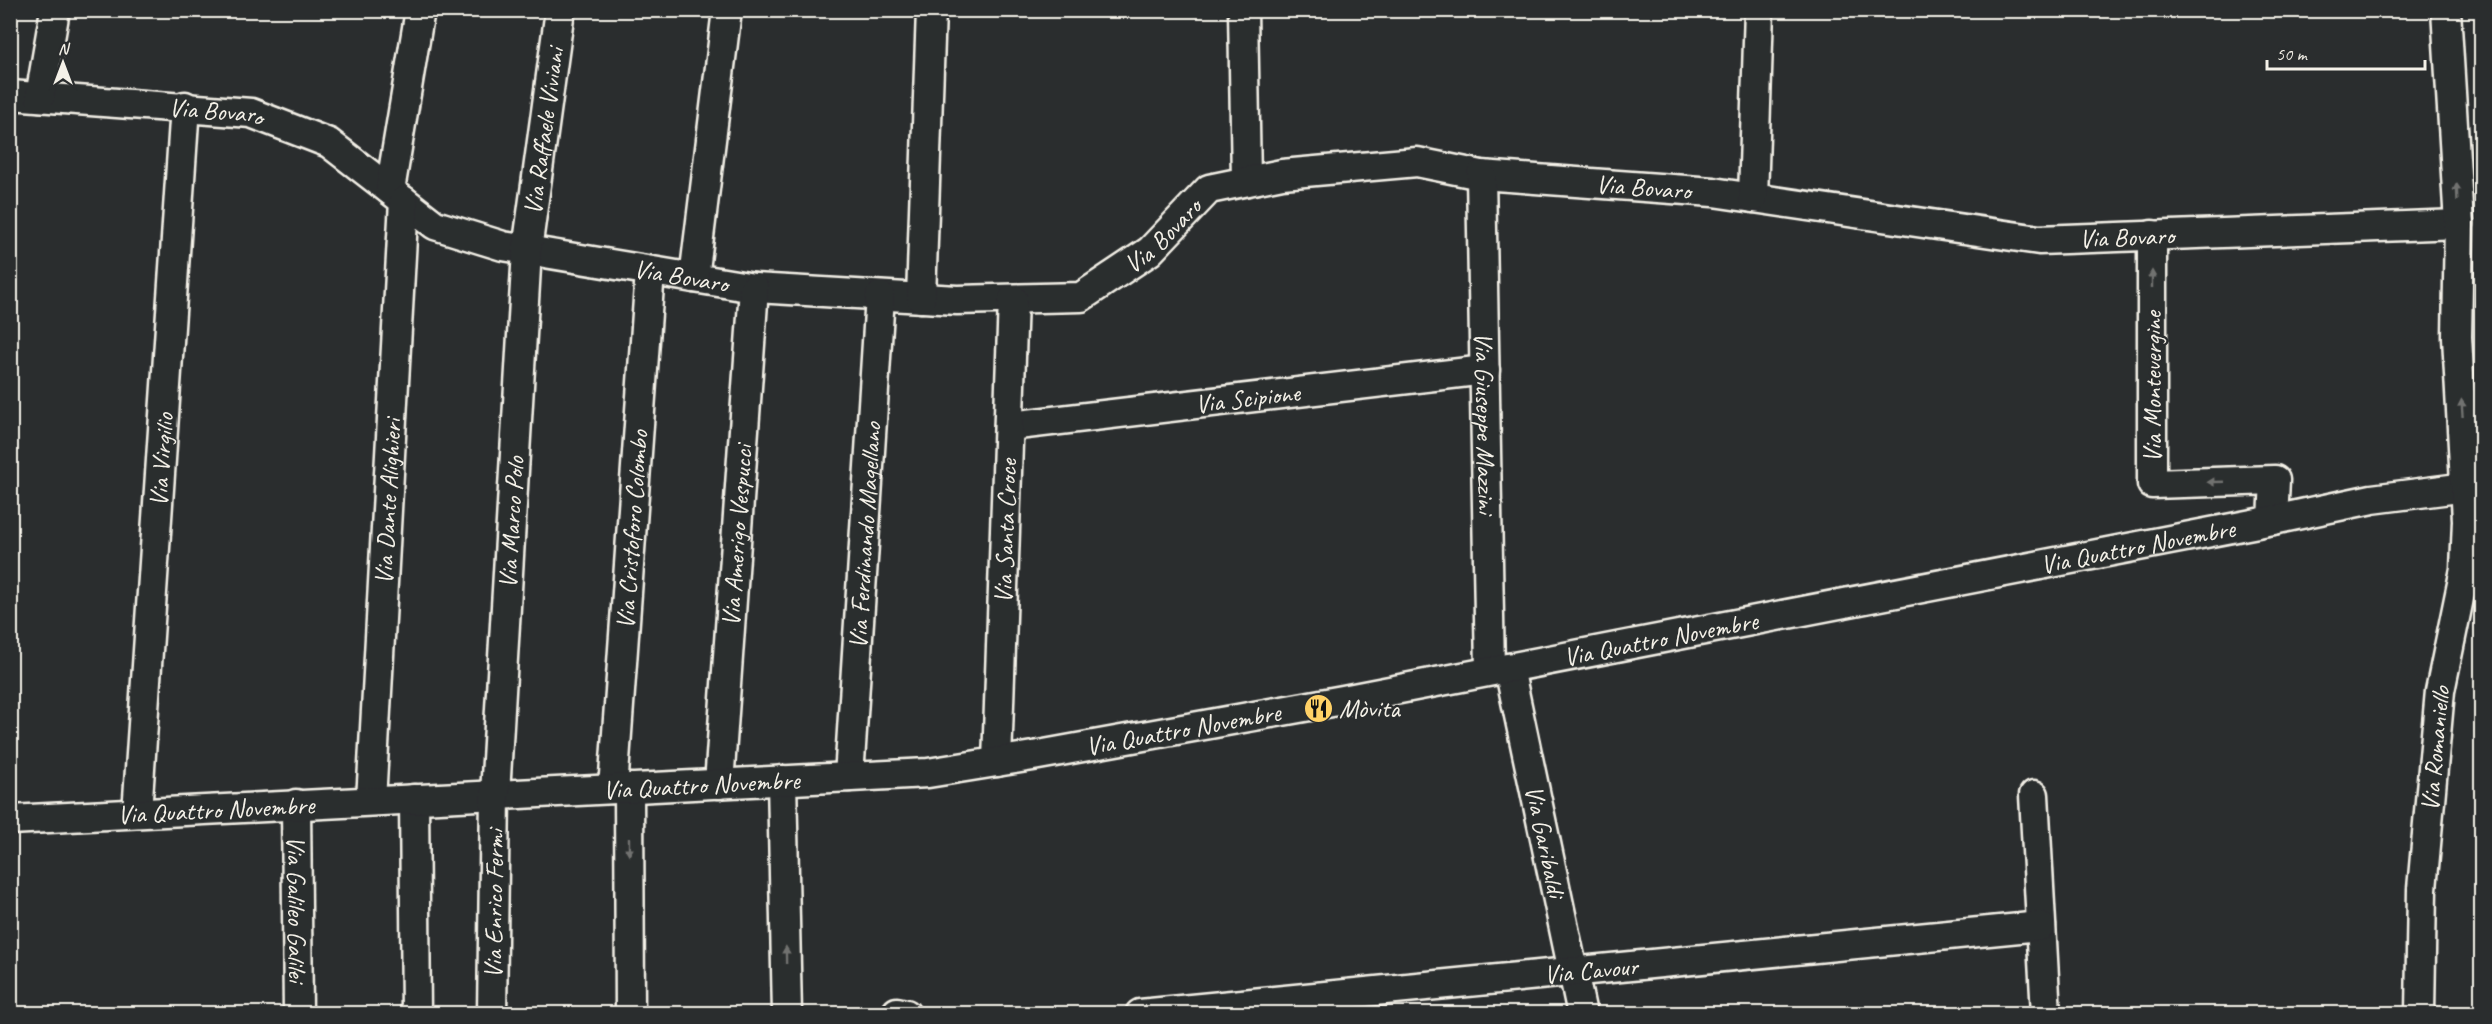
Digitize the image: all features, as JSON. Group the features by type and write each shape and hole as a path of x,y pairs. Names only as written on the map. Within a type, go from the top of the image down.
{"street":[{"path":"40,97 55,10"},
{"name":"Via Dante Alighieri","path":"371,801 397,196 420,10"},
{"name":"Via Raffaele Viviani","path":"527,250 560,10"},
{"path":"694,278 727,10"},
{"path":"921,298 931,10"},
{"path":"1243,10 1246,181"},
{"path":"1753,198 1759,10"},
{"name":"Via Romaniello","path":"2420,1014 2423,878 2439,691 2465,569 2467,520 2473,486 2465,453 2457,337 2459,224 2446,10"},
{"name":"Via Bovaro","path":"10,95 185,106 251,113 328,143 435,225 502,246 754,288 880,296 957,300 1081,297 1150,251 1209,189 1282,174 1417,162 1481,175 1713,192 2039,240 2459,224"},
{"name":"Via Virgilio","path":"137,813 185,106"},
{"name":"Via Giuseppe Mazzini","path":"1481,175 1485,370 1500,669"},
{"name":"Via Montevergine","path":"2152,235 2152,484 2275,480 2274,520"},
{"name":"Via Marco Polo","path":"495,794 527,250"},
{"name":"Via Cristoforo Colombo","path":"630,1014 621,788 650,271"},
{"name":"Via Amerigo Vespucci","path":"719,784 754,288"},
{"name":"Via Ferdinando Magellano","path":"849,777 880,296"},
{"name":"Via Santa Croce","path":"997,762 1013,299"},
{"name":"Via Scipione","path":"1009,426 1485,370"},
{"name":"Via Quattro Novembre","path":"10,820 928,773 1500,669 2274,520 2372,499 2473,486"},
{"name":"Via Garibaldi","path":"1500,669 1582,1014"},
{"path":"782,780 787,1014"},
{"name":"Via Enrico Fermi","path":"492,1014 495,794"},
{"path":"2034,795 2046,1014"},
{"path":"414,799 416,1014"},
{"name":"Via Galileo Galilei","path":"296,804 298,1014"},
{"name":"Via Cavour","path":"1140,1014 2041,926"}],"place":[{"name":"Mòvita","path":"1318,708"}]}
